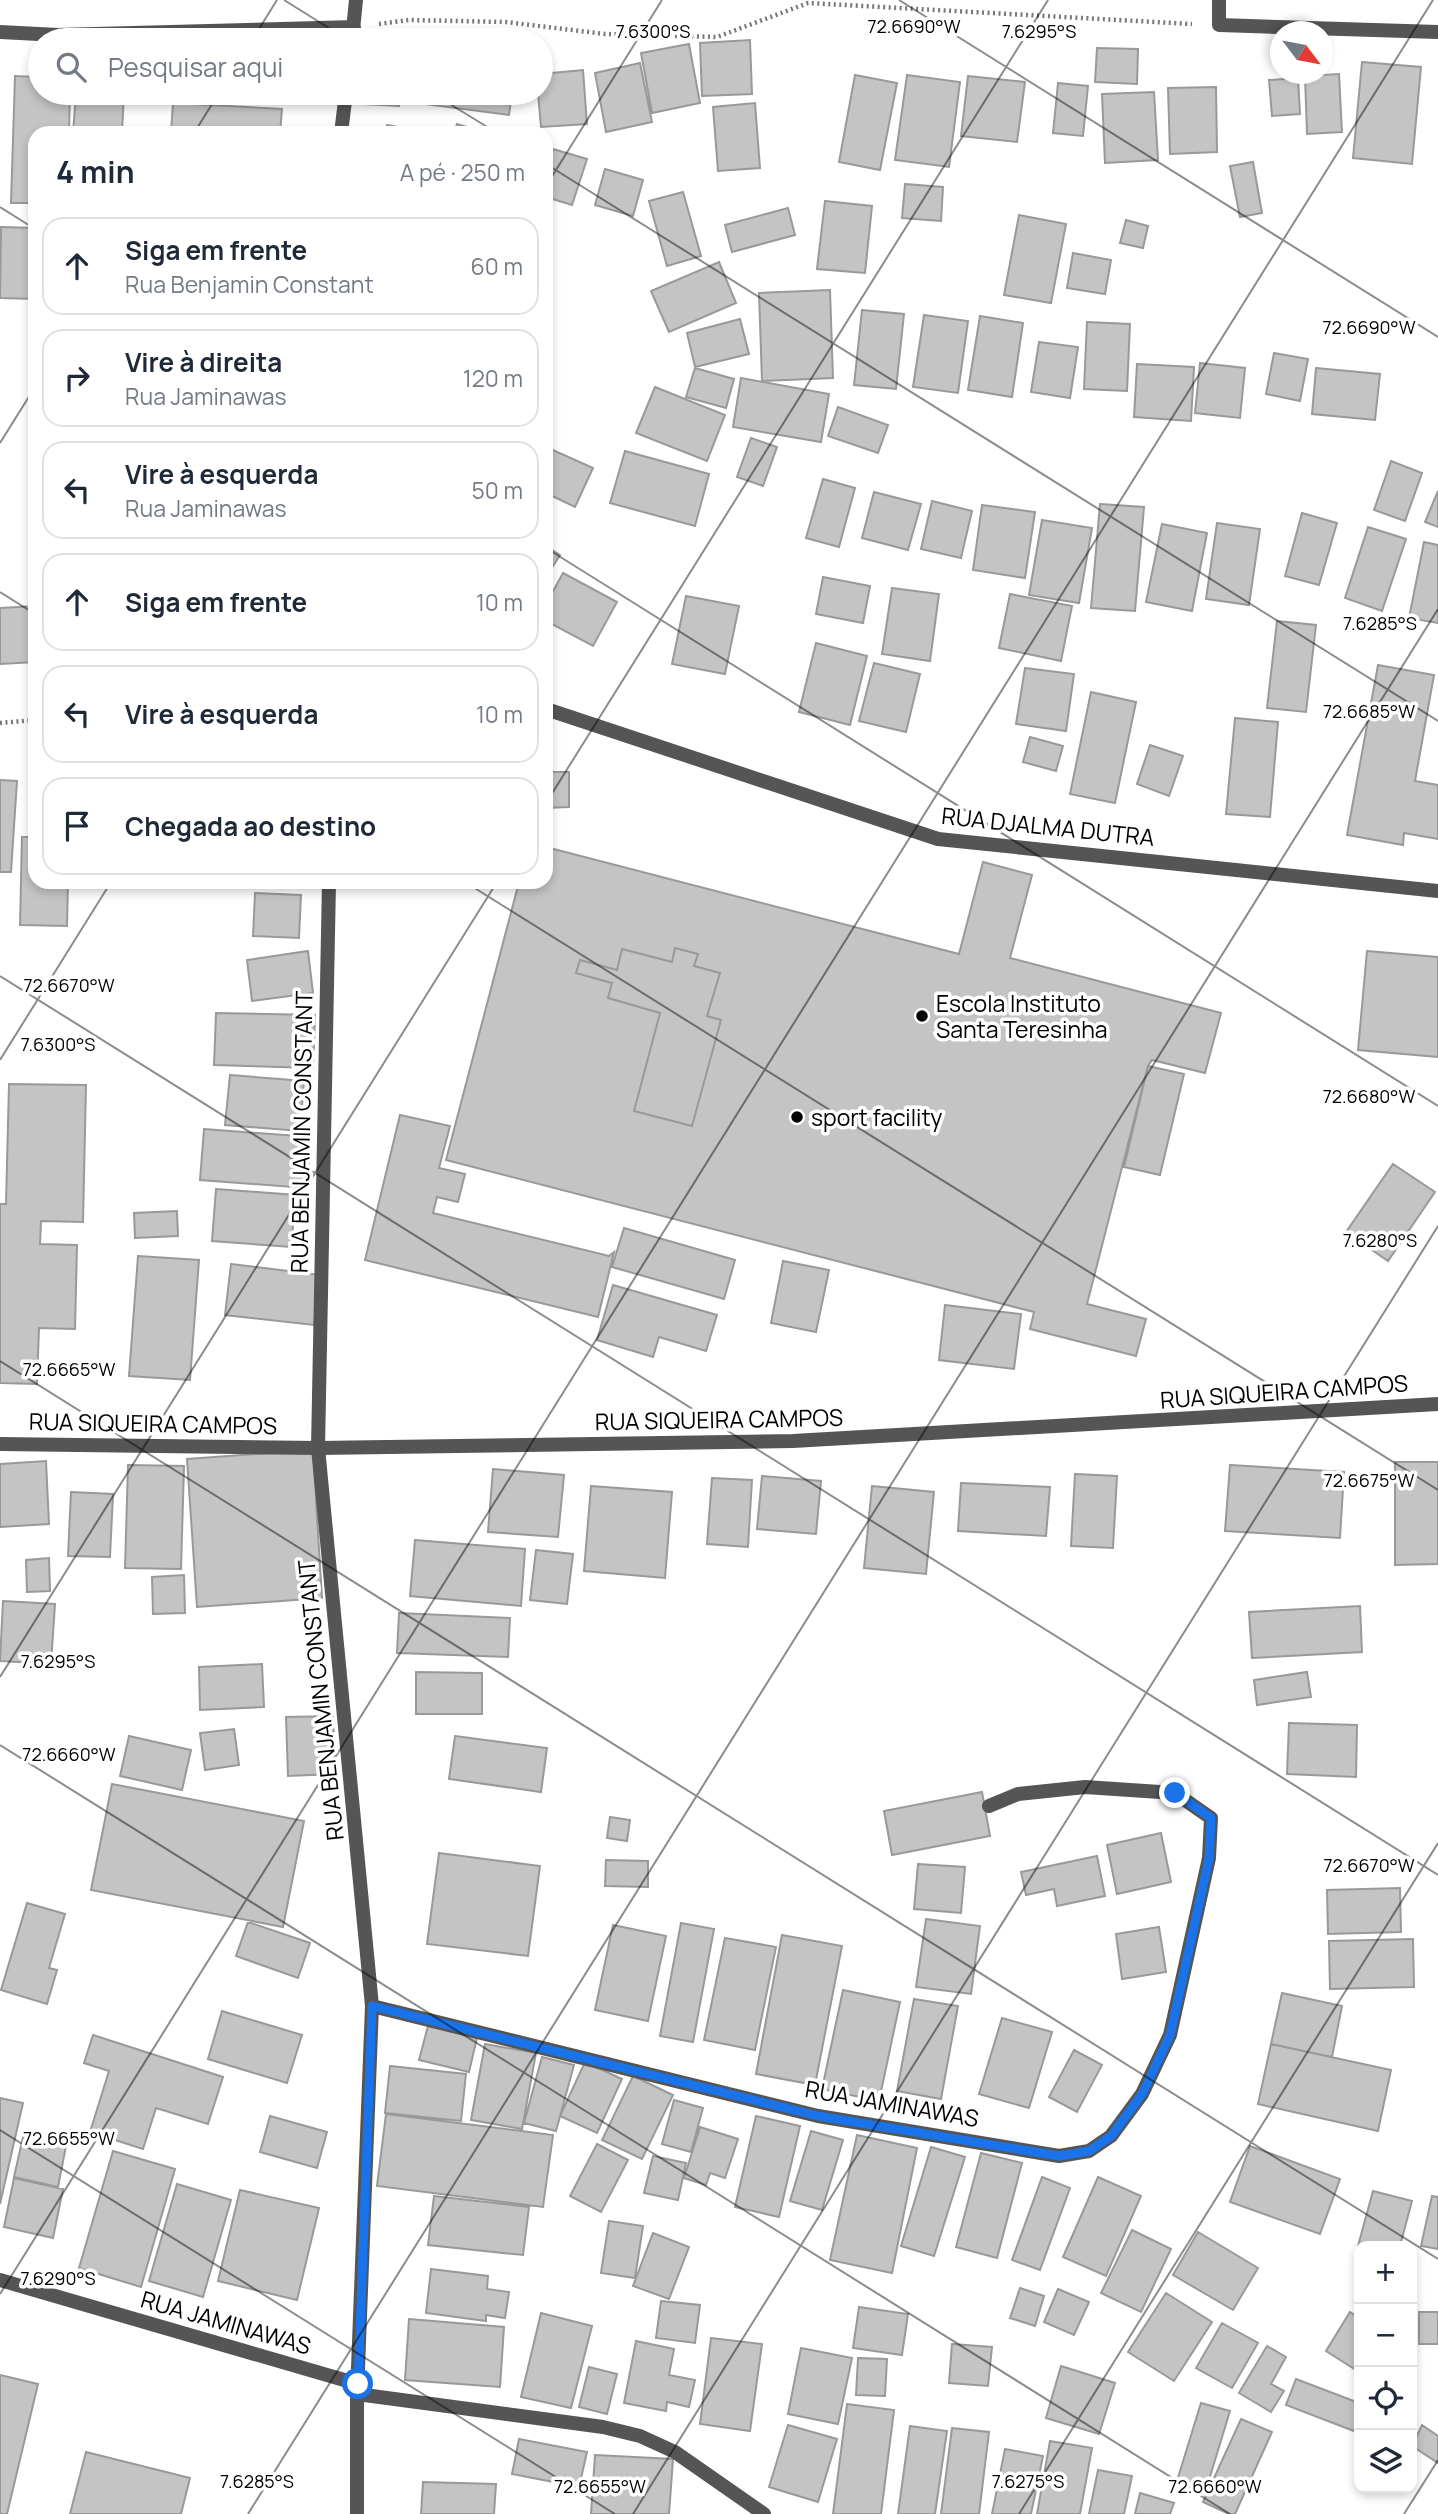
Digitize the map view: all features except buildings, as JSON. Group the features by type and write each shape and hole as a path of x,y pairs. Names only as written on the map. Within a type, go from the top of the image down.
{"street":[{"path":"354,28 356,0"},
{"path":"1219,0 1219,25 1438,32"},
{"path":"0,32 28,33"},
{"path":"342,126 344,105"},
{"name":"RUA DJALMA DUTRA","path":"553,711 938,839 1438,891"},
{"name":"RUA BENJAMIN CONSTANT","path":"329,889 318,1448 372,2006 357,2389 357,2514"},
{"name":"RUA SIQUEIRA CAMPOS","path":"0,1444 318,1448 793,1441 1438,1404"},
{"name":"RUA JAMINAWAS","path":"372,2006 818,2116 1059,2156 1089,2151 1111,2136 1142,2094 1170,2035 1209,1858 1211,1818 1175,1793 1085,1787 1018,1794 989,1805"},
{"name":"RUA JAMINAWAS","path":"0,2280 357,2389 603,2427 640,2436 675,2452 764,2514"}],"path":[{"path":"377,28 410,20 506,22 605,34 717,37 808,3 1219,25"},
{"path":"0,723 28,721"}],"place":[{"name":"Escola Instituto Santa Teresinha","path":"922,1016"},
{"name":"sport facility","path":"797,1117"}],"route":[{"path":"358,2384 372,2006 818,2116 1059,2156 1089,2151 1111,2136 1142,2094 1170,2035 1209,1858 1211,1818 1175,1793"}]}
